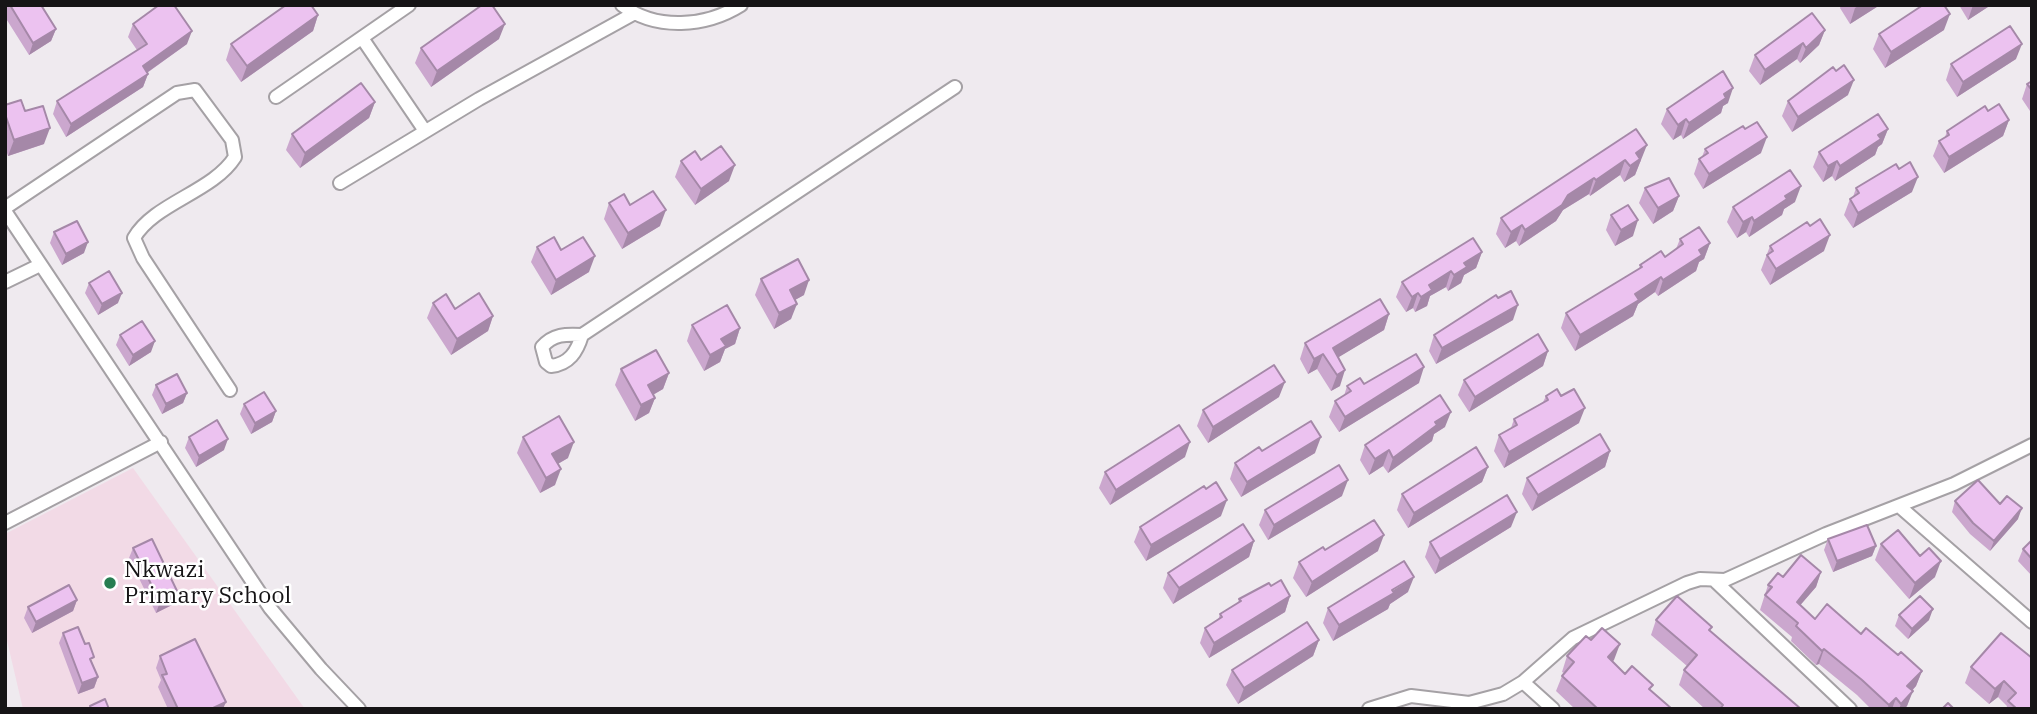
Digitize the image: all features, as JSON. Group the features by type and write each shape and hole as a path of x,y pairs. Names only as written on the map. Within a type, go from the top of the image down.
{"street":[{"path":"276,97 409,5"},
{"path":"622,5 633,14 660,22 686,23 710,20 741,5"},
{"path":"340,183 425,131 633,14"},
{"path":"362,38 425,131"},
{"path":"582,335 955,87"},
{"path":"230,390 143,258 134,238 147,223 225,170 235,157 232,140 195,90 177,93 5,210 270,608 359,709"},
{"path":"5,282 40,265"},
{"path":"5,523 161,442"},
{"path":"1369,709 1411,696 1469,703 1503,694 1524,681 1573,638 1591,628 1687,583 1700,579 1725,580 1826,534 1954,484 2032,445"},
{"path":"1899,506 2032,622"},
{"path":"1715,581 1850,709"},
{"path":"1524,681 1553,709"}],"shaded area":[{"name":"Nkwazi Primary School","path":"133,468 305,709 23,709 5,632 5,534"}],"building":[{"path":"10,5 41,5 56,29 33,43"},
{"path":"159,5 174,5 192,31 143,66 148,74 71,124 57,101 147,44 133,24"},
{"path":"286,5 311,5 318,15 247,66 231,44"},
{"path":"482,5 492,5 505,24 437,71 421,48"},
{"path":"1923,5 1944,5 1950,14 1891,52 1879,34"},
{"path":"1812,13 1825,30 1806,48 1803,43 1765,70 1755,55"},
{"path":"2010,26 2022,44 1963,82 1951,64"},
{"path":"1844,65 1854,80 1798,117 1788,101 1833,67 1836,71"},
{"path":"1723,71 1733,88 1724,94 1726,98 1689,123 1686,119 1678,125 1667,109"},
{"path":"361,83 375,102 305,153 292,134"},
{"path":"21,100 25,111 43,106 50,128 14,140 5,114 5,105"},
{"path":"1999,104 2009,120 1949,157 1939,141 1949,135 1947,131 1985,106 1988,111"},
{"path":"1878,114 1888,129 1878,135 1881,139 1840,166 1837,161 1828,166 1819,152"},
{"path":"1757,122 1767,137 1709,174 1699,159 1708,153 1705,149 1743,126 1745,129"},
{"path":"1636,129 1647,145 1636,153 1640,159 1630,166 1625,160 1568,195 1562,205 1525,230 1522,225 1511,232 1501,218"},
{"path":"721,146 735,165 701,189 681,161 695,151 701,160"},
{"path":"1910,162 1918,177 1858,213 1850,199 1859,193 1856,188 1896,164 1899,169"},
{"path":"1790,170 1801,186 1754,221 1752,217 1743,222 1733,207"},
{"path":"1669,178 1679,196 1658,208 1645,188"},
{"path":"653,191 666,210 628,233 609,203 624,194 630,205"},
{"path":"1628,205 1638,220 1621,230 1611,215"},
{"path":"1820,219 1830,235 1776,269 1767,255 1773,251 1770,246 1807,222 1810,226"},
{"path":"77,221 88,242 66,254 54,232"},
{"path":"1699,227 1710,243 1699,250 1702,255 1635,294 1639,300 1580,335 1566,313 1642,267 1640,265 1661,251 1665,257 1683,244 1680,239"},
{"path":"554,237 561,250 583,237 595,256 556,280 537,247"},
{"path":"1473,238 1482,252 1464,263 1467,267 1454,275 1451,271 1429,285 1432,290 1421,297 1418,293 1412,297 1402,282"},
{"path":"798,259 809,280 790,290 797,304 779,313 761,279"},
{"path":"109,271 122,293 102,304 89,283"},
{"path":"1511,291 1518,305 1442,348 1434,335 1496,295 1498,298"},
{"path":"479,293 493,316 457,339 433,303 446,294 455,309"},
{"path":"1380,299 1389,314 1333,348 1345,370 1337,375 1323,354 1314,359 1305,343"},
{"path":"727,305 740,328 721,339 726,346 710,355 692,325"},
{"path":"142,321 155,341 133,355 120,335"},
{"path":"1538,334 1548,351 1475,397 1464,380"},
{"path":"656,350 669,373 648,385 655,398 641,405 621,369"},
{"path":"1416,354 1424,367 1345,417 1335,401 1351,391 1347,386 1360,378 1364,384"},
{"path":"1274,365 1285,382 1213,427 1203,410"},
{"path":"177,374 187,393 166,404 156,385"},
{"path":"1557,389 1561,396 1574,389 1585,408 1509,452 1499,435 1517,425 1514,419 1548,400 1546,396"},
{"path":"264,392 276,411 255,423 244,404"},
{"path":"1440,395 1451,412 1435,422 1437,425 1393,458 1389,450 1375,459 1365,445"},
{"path":"559,416 574,442 552,454 561,469 546,478 523,437"},
{"path":"217,420 228,439 199,456 189,437"},
{"path":"1311,421 1321,437 1247,482 1235,463 1259,447 1262,451"},
{"path":"1179,425 1190,442 1116,490 1105,472"},
{"path":"1600,434 1610,451 1538,495 1527,478"},
{"path":"1476,447 1488,467 1414,513 1402,494"},
{"path":"1339,465 1348,480 1274,525 1265,510"},
{"path":"1978,480 2000,504 2007,496 2022,508 1994,541 1973,523 1955,501"},
{"path":"1216,482 1227,500 1151,545 1140,527 1204,486 1206,489"},
{"path":"1507,495 1517,512 1440,559 1430,542"},
{"path":"1374,520 1384,535 1312,582 1299,562 1323,547 1325,550"},
{"path":"1243,524 1254,541 1179,588 1168,573"},
{"path":"1867,525 1876,546 1837,561 1828,539"},
{"path":"1898,530 1920,556 1929,548 1941,561 1915,583 1881,544"},
{"path":"152,539 178,593 160,602 133,548"},
{"path":"2032,540 2032,559 2023,549"},
{"path":"1801,555 1821,572 1797,602 1815,619 1827,604 1861,634 1866,628 1898,655 1901,652 1922,671 1907,686 1913,691 1901,704 1896,698 1889,705 1824,649 1822,651 1796,626 1798,623 1765,595 1772,587 1768,585 1778,573 1783,577"},
{"path":"1404,561 1414,577 1392,590 1394,593 1339,625 1328,608"},
{"path":"1281,580 1290,596 1214,643 1205,628 1222,617 1220,614 1241,601 1239,599 1269,583 1271,586"},
{"path":"69,585 77,600 36,622 28,607"},
{"path":"1677,596 1712,627 1709,630 1801,709 1720,709 1723,705 1684,670 1697,655 1656,620"},
{"path":"1920,596 1933,609 1912,629 1899,615"},
{"path":"1307,622 1319,640 1244,688 1232,670"},
{"path":"78,627 85,644 89,643 94,657 90,659 98,677 82,683 63,633"},
{"path":"1602,628 1620,644 1608,657 1625,674 1632,666 1653,685 1649,689 1672,709 1598,709 1562,676 1574,662 1567,656 1586,636 1591,640"},
{"path":"2001,633 2032,658 2032,709 2017,709 2008,701 2016,693 2004,681 1995,689 1971,667"},
{"path":"195,639 226,702 211,709 178,709 162,675 167,674 160,656"},
{"path":"105,699 109,709 91,709 90,706"},
{"path":"1948,703 1954,709 1942,709"}],"place":[{"name":"Nkwazi Primary School","path":"110,583"}]}
